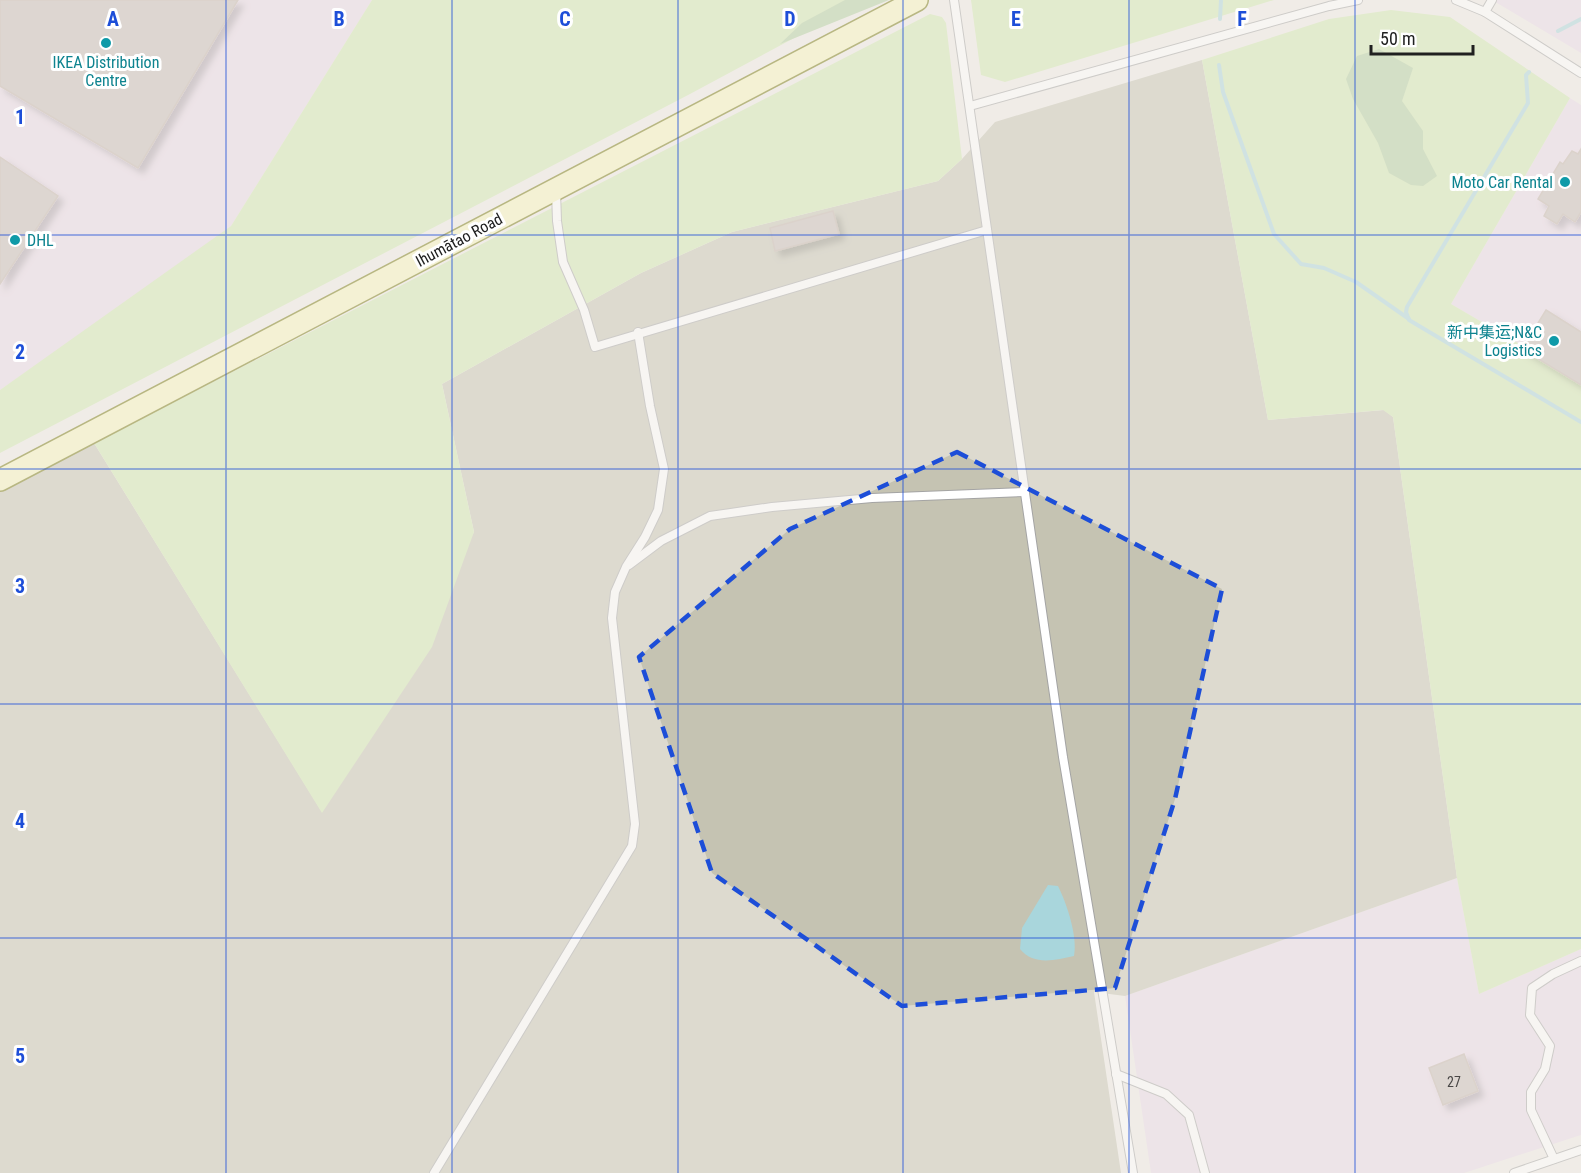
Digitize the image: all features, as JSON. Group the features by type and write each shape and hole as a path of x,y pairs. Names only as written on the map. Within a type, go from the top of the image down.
{"street":[{"name":"Ihumātao Road","path":"0,480 917,0"}],"lane":[{"path":"954,0 1063,757 1132,1173"},
{"path":"969,106 1329,6 1358,0"},
{"path":"1456,0 1485,12 1581,73"},
{"path":"1485,12 1492,0"},
{"path":"556,189 557,221 563,262 584,310 595,346 987,230"},
{"path":"434,1173 632,846 635,824 612,618 615,592 626,567 645,537 658,510 664,469 650,406 638,332"},
{"path":"626,567 661,541 710,516 772,507 872,498 1025,492"},
{"path":"1554,1159 1531,1110 1531,1092 1545,1070 1551,1046 1530,1015 1532,988 1553,974 1581,961"},
{"path":"1116,1074 1166,1094 1189,1115 1204,1173"},
{"path":"1514,1173 1581,1150"}],"highlighted area":[{"path":"957,452 1222,589 1175,799 1115,988 902,1006 712,873 639,657 790,529"}],"shaded area":[{"path":"0,0 372,0 231,226 179,267 0,390"},
{"path":"1492,0 1581,0 1581,53"},
{"path":"1202,60 1268,420 1384,410 1393,417 1457,878 1125,996 1094,992 1121,1173 0,1173 0,489 94,443 322,812 474,532 442,384 641,273 732,232 938,181 962,159 995,122"},
{"path":"1570,98 1581,105 1581,380 1451,304"},
{"path":"1457,878 1479,994 1581,949 1581,1135 1464,1173 1151,1173 1125,996"}],"green space":[{"path":"372,0 865,0 690,94 0,453 0,390 231,226"},
{"path":"845,0 889,0 780,44 802,23"},
{"path":"971,0 1274,0 1005,82 981,75"},
{"path":"1391,10 1450,17 1570,98 1451,304 1581,380 1581,949 1479,994 1457,878 1393,417 1383,410 1268,420 1202,60 1329,19"},
{"path":"930,14 942,17 946,23 962,159 938,181 732,232 641,273 442,384 474,532 432,647 322,813 94,443"},
{"path":"1379,49 1413,68 1402,101 1423,131 1423,149 1437,176 1423,186 1411,185 1389,173 1378,143 1353,99 1346,79 1357,56"}],"water":[{"path":"1048,885 1058,886 1065,902 1073,930 1074,956 1038,960 1020,949 1022,928"}],"building":[{"name":"IKEA Distribution Centre","path":"0,0 238,0 138,168 0,86"},
{"name":"Moto Car Rental","path":"1581,149 1581,212 1575,222 1563,214 1557,224 1544,216 1549,206 1538,199 1560,162 1563,164 1572,151 1578,154"},
{"name":"DHL","path":"0,157 58,196 0,284"},
{"path":"833,211 839,234 775,251 770,228"},
{"name":"新中集运;N&C Logistics","path":"1546,310 1581,332 1581,385 1522,349"},
{"path":"1464,1054 1478,1091 1443,1105 1429,1068"}],"waterway":[{"path":"1220,19 1221,0"},
{"path":"1558,31 1581,19"},
{"path":"1219,65 1223,92 1274,234 1301,264 1324,268 1356,282 1409,319"},
{"path":"1529,72 1526,75 1528,103 1406,312 1409,320 1581,422"}],"place":[{"name":"IKEA Distribution Centre","path":"106,43"},
{"name":"Moto Car Rental","path":"1565,182"},
{"name":"DHL","path":"15,240"},
{"name":"新中集运;N&C Logistics","path":"1554,341"}]}
